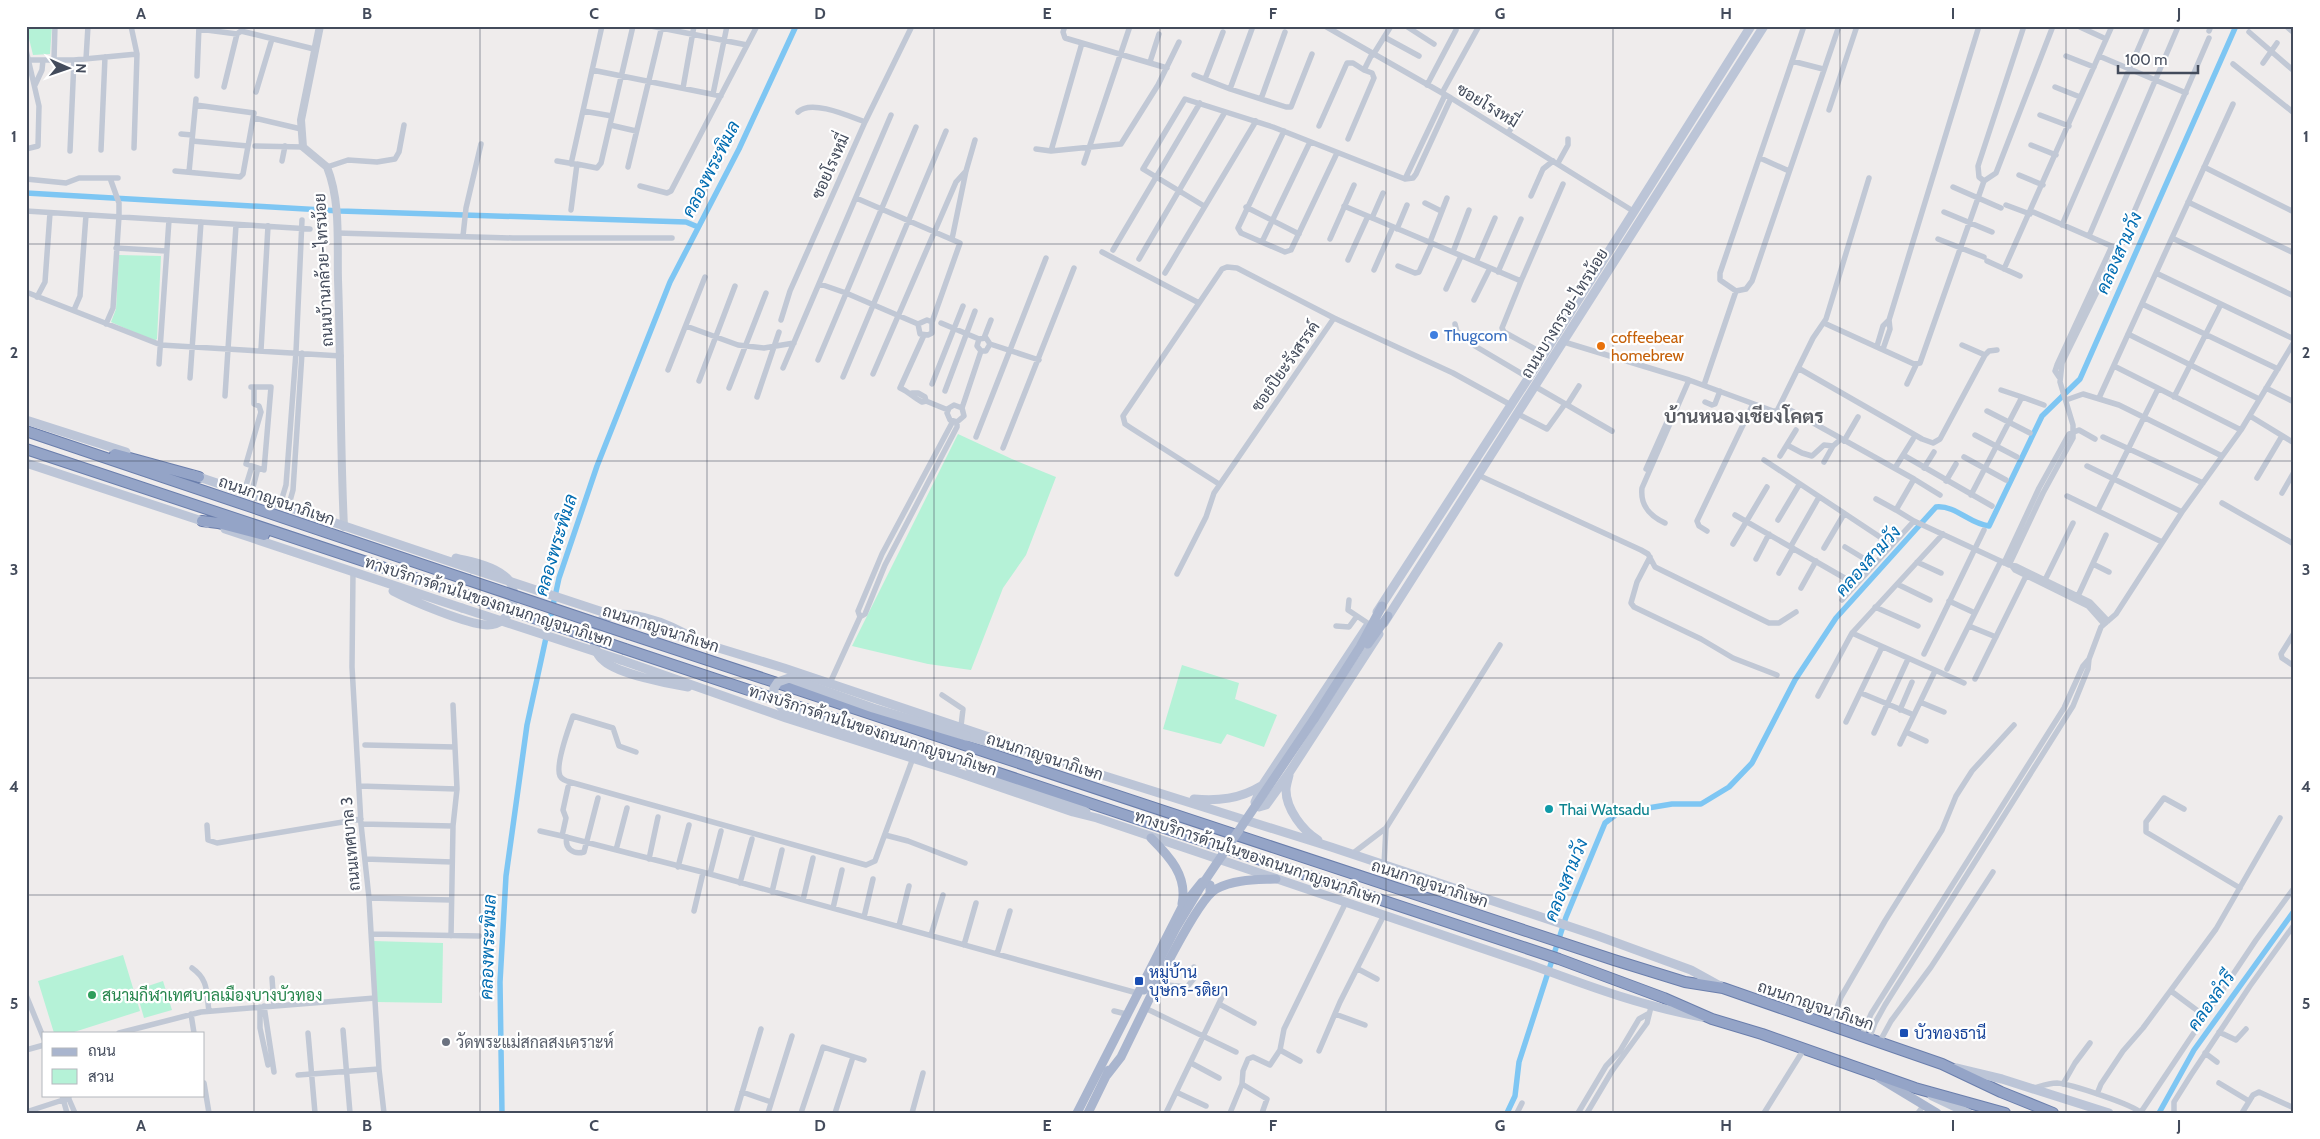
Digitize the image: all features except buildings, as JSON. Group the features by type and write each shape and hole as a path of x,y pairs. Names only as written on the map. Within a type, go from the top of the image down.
{"highway":[{"name":"ถนนกาญจนาภิเษก","path":"26,431 94,452 629,634 1564,944 1685,982 1723,988 1942,1064 2000,1092 2053,1113"},
{"name":"ถนนกาญจนาภิเษก","path":"26,449 1559,959 1664,998 1712,1019 1915,1088 2005,1113"},
{"path":"94,452 113,453 199,477"},
{"path":"202,521 270,536 297,539"}],"main road":[{"name":"ถนนบางกรวย-ไทรน้อย","path":"1750,26 1529,378 1382,606 1262,786 1255,802 1259,807 1266,805 1289,773 1372,647 1388,616 1536,387 1764,26"},
{"path":"26,420 388,542 633,622 830,683 1059,760 1352,854 1691,970 1723,988"},
{"name":"ทางบริการด้านในของถนนกาญจนาภิเษก","path":"26,464 202,521 378,582 621,660 786,718 913,758 1073,812 1097,818 1150,838 1534,966 1649,1010 1712,1019"},
{"path":"378,582 410,601 476,623 488,625 505,618 513,604 513,587 505,576 493,569 420,546 388,542"},
{"path":"1316,720 1360,648 1382,606"},
{"path":"705,643 677,630 628,613 614,613 605,618 598,624 594,634 594,644 598,654 612,666 669,684 706,689"},
{"path":"1088,1113 1126,1014 1143,991 1199,897 1316,720 1388,616"},
{"path":"1059,760 966,736 872,708 789,678 778,682 774,688 774,700 782,708 958,764 1072,804 1097,818"},
{"path":"1289,773 1286,791 1294,814 1308,833 1324,845"},
{"path":"1174,797 1226,799 1248,794 1262,786"},
{"path":"1150,838 1167,854 1181,878 1184,888 1182,907"},
{"path":"1103,1073 1121,1057 1190,923 1210,894 1230,883 1249,880 1276,880"},
{"path":"1077,1113 1103,1073 1182,907 1202,882 1210,885 1210,894"},
{"path":"1942,1064 2002,1079 2105,1111"},
{"path":"1874,1074 1920,1109 1934,1112"},
{"path":"1915,1088 1968,1113"}],"street":[{"path":"54,60 55,26"},
{"path":"86,58 88,26"},
{"path":"131,26 137,54 134,148"},
{"path":"303,147 301,129 314,49 320,26"},
{"path":"571,210 574,164 583,111 602,26"},
{"path":"557,161 599,167 633,26"},
{"path":"651,26 747,46"},
{"path":"683,88 694,26"},
{"path":"713,94 728,26"},
{"path":"640,186 667,193 671,191 757,26"},
{"name":"ซอยโรงหมี่","path":"781,320 790,292 865,122 912,26"},
{"path":"1065,26 1063,37 1167,68"},
{"path":"1084,163 1130,26"},
{"path":"1230,89 1253,26"},
{"name":"ซอยโรงหมี่","path":"1326,26 1374,54 1429,81 1446,94 1510,129 1633,211"},
{"path":"1364,70 1391,26"},
{"path":"1406,26 1434,44"},
{"path":"1204,206 1143,169 1184,100 1188,99 1284,131 1405,179 1413,178 1446,94 1447,84 1479,26"},
{"path":"1804,26 1720,273 1720,280 1736,291 1746,289 1752,281 1839,26"},
{"path":"1829,110 1857,26"},
{"path":"1877,346 1884,326 1889,320 1980,26"},
{"path":"1984,181 1979,177 1978,166 2024,26"},
{"path":"1984,181 1988,181 1996,174 2053,26"},
{"path":"2004,269 2043,185 2112,26"},
{"path":"2062,225 2148,26"},
{"path":"2286,26 2294,33"},
{"path":"2089,236 2157,81 2178,27"},
{"path":"197,76 199,28 240,31 314,49"},
{"path":"628,167 662,28"},
{"path":"2080,28 2106,39"},
{"path":"1429,81 1456,30"},
{"path":"224,87 240,31"},
{"path":"1206,79 1223,32"},
{"path":"1261,99 1285,32"},
{"path":"2074,431 2066,399 2061,388 2062,363 2186,92 2210,32"},
{"path":"2250,32 2294,71"},
{"path":"1150,62 1159,34"},
{"path":"256,92 272,39"},
{"path":"1383,40 1419,56"},
{"path":"1036,148 1051,151 1089,149 1121,144 1167,68 1179,42"},
{"path":"1051,151 1082,43"},
{"path":"2263,62 2277,43"},
{"path":"26,50 39,106 38,146 26,149"},
{"path":"28,59 74,60 137,54"},
{"path":"1194,75 1230,89 1291,107 1312,54"},
{"path":"2066,56 2094,67"},
{"path":"2099,56 2186,92"},
{"path":"101,150 105,57"},
{"path":"35,85 42,70 43,60"},
{"path":"70,151 74,60"},
{"path":"1792,61 1823,69"},
{"path":"1319,126 1347,63 1353,63 1372,73 1374,78 1348,139"},
{"path":"2234,64 2294,113"},
{"path":"592,70 720,96"},
{"path":"2054,86 2080,97"},
{"path":"175,171 241,177 252,146 254,118 252,112 196,102 189,172"},
{"path":"1113,250 1200,103"},
{"path":"2099,398 2233,104"},
{"path":"798,112 804,107 820,108 865,122"},
{"path":"583,111 612,116"},
{"path":"1510,129 1523,111"},
{"path":"1139,259 1226,112"},
{"path":"783,368 891,115"},
{"path":"2040,115 2069,126"},
{"path":"254,118 301,129"},
{"path":"1165,273 1256,122"},
{"path":"181,134 192,138 252,146 303,147 327,167 348,160 388,162 395,159 400,152 404,125"},
{"path":"610,125 636,132"},
{"path":"818,360 916,127"},
{"path":"843,377 946,131"},
{"path":"1284,131 1238,225 1239,231 1288,253 1299,234 1337,153"},
{"path":"1531,196 1543,169 1557,162 1563,155 1568,139"},
{"path":"952,239 966,171 975,140"},
{"path":"1262,242 1310,142"},
{"path":"463,236 466,208 481,144"},
{"path":"2031,145 2056,155"},
{"path":"282,161 285,146"},
{"path":"1760,158 1789,171"},
{"name":"ถนนบ้านกล้วย-ไทรน้อย","path":"327,167 335,202 337,222 341,356 340,448 344,527"},
{"path":"2204,167 2294,212"},
{"path":"873,374 956,182 966,171"},
{"path":"2019,175 2043,185"},
{"path":"26,179 66,183 79,178 118,178"},
{"path":"106,324 113,308 119,216 119,203 110,178"},
{"path":"1564,342 1704,385 1775,412 1781,405 1813,338 1824,324 1870,178"},
{"path":"1907,384 1916,364 1922,361 1960,246 1984,181"},
{"path":"1544,354 1504,332 1502,328 1563,184"},
{"path":"1330,239 1354,185"},
{"path":"1953,187 1977,198 2030,212 2115,247"},
{"path":"1348,260 1383,193"},
{"path":"856,198 960,243 932,322 932,333 924,335"},
{"path":"1398,266 1415,273 1419,272 1447,198"},
{"path":"2188,202 2294,253"},
{"path":"1425,204 1442,211"},
{"path":"1344,206 1521,281"},
{"path":"1374,270 1406,206"},
{"path":"1246,207 1299,234"},
{"path":"1452,252 1469,210"},
{"path":"26,212 119,216 310,229"},
{"path":"1944,212 1992,232"},
{"path":"38,297 45,282 50,213"},
{"path":"74,310 80,296 86,215"},
{"path":"1476,262 1495,218"},
{"path":"1498,272 1521,219"},
{"path":"159,364 169,220"},
{"path":"284,506 299,353 302,220"},
{"path":"190,378 201,222"},
{"path":"225,396 236,225"},
{"path":"261,350 268,226"},
{"path":"337,233 672,238"},
{"path":"2172,238 2294,296"},
{"path":"1938,239 1960,246 2020,276"},
{"path":"116,248 166,251"},
{"path":"1102,252 1199,303"},
{"path":"1446,289 1461,256"},
{"path":"976,437 1046,258"},
{"path":"1219,484 1130,428 1123,420 1126,408 1222,269 1227,267 1237,268 1334,318"},
{"path":"1003,448 1074,268"},
{"path":"1474,300 1490,268"},
{"path":"1865,1038 1870,1014 2064,708 2083,666 2089,658 2098,633 2116,614 2182,512 2241,430 2294,340 2156,273"},
{"path":"668,370 705,277"},
{"path":"820,284 918,324 927,320 932,322"},
{"path":"699,382 736,286"},
{"path":"1704,385 1736,291"},
{"path":"26,292 161,345 341,356"},
{"path":"729,388 766,293"},
{"path":"2142,304 2278,369"},
{"path":"2174,397 2221,304"},
{"path":"932,384 963,306"},
{"path":"945,391 975,311"},
{"name":"ซอยปิยะรังสรรค์","path":"1177,574 1206,517 1214,492 1334,318 1445,370 1511,405"},
{"path":"981,351 977,346 991,320"},
{"path":"1883,349 1890,328 1889,320"},
{"path":"941,323 990,344 1039,360"},
{"path":"918,324 918,330 924,335"},
{"path":"1455,324 1457,332 1466,337 1474,346 1529,378"},
{"path":"1824,324 1916,364"},
{"path":"686,326 746,346 764,348 794,343"},
{"path":"757,397 779,332"},
{"path":"2128,334 2259,399"},
{"path":"924,335 900,388 912,393 914,398 922,402 926,401 948,410"},
{"path":"981,351 988,350 990,344"},
{"path":"1962,345 1985,355"},
{"path":"1798,368 1922,439 1933,442 1940,439 1985,355 1997,350"},
{"path":"860,617 858,611 877,565 916,489 955,422 964,416 962,408 981,351"},
{"path":"2114,366 2241,430"},
{"path":"1646,469 1688,380"},
{"path":"1665,523 1654,518 1648,511 1643,502 1642,488 1688,380"},
{"path":"1518,414 1547,430 1579,386"},
{"path":"253,387 271,387 264,470 255,467 246,464 261,412 259,406 254,404 253,387"},
{"path":"1536,387 1612,431"},
{"path":"2266,388 2294,402"},
{"path":"2098,510 2158,389"},
{"path":"2001,390 2044,405"},
{"path":"1705,402 1715,404 1720,391"},
{"path":"2066,399 2081,394 2119,405 2222,456"},
{"path":"1971,495 2022,397"},
{"path":"1707,531 1699,526 1698,521 1753,404"},
{"path":"830,683 860,617 865,614 884,568 957,427 955,422 947,415 948,410 954,405 962,408"},
{"path":"1781,405 1940,495"},
{"path":"1987,411 2030,433"},
{"path":"2250,416 2294,443"},
{"path":"1824,462 1833,446 1842,440 1858,417"},
{"path":"1780,456 1796,430"},
{"path":"1948,669 1975,613 2007,564 2039,488 2069,434 2079,430 2095,439"},
{"path":"1975,435 2017,457"},
{"path":"2257,478 2282,436"},
{"path":"2103,437 2202,483"},
{"path":"1895,468 1913,439"},
{"path":"1787,445 1812,456 1824,445 1833,446"},
{"path":"1924,468 1934,452"},
{"path":"1903,455 1992,506"},
{"path":"1964,457 2006,480"},
{"path":"1764,460 1892,545"},
{"path":"1946,481 1956,464"},
{"path":"2087,466 2182,512"},
{"path":"247,494 255,467"},
{"path":"2282,493 2294,472"},
{"path":"1478,475 1628,543 1648,554 1656,567 1769,622 1779,623 1796,612"},
{"path":"1896,510 1914,479"},
{"path":"1778,520 1799,484"},
{"path":"1733,544 1767,487"},
{"path":"916,489 923,492"},
{"path":"2067,496 2162,542"},
{"path":"1779,573 1819,497"},
{"path":"1876,499 1916,522 2007,564 2016,566 2027,574 2086,602"},
{"path":"2222,503 2294,544"},
{"path":"1824,548 1844,514"},
{"path":"1735,515 1855,584"},
{"path":"1842,600 1873,564 1916,522"},
{"path":"2045,580 2073,523"},
{"path":"1924,654 1984,530"},
{"path":"1756,558 1769,534"},
{"path":"1818,696 1852,633 1943,534"},
{"path":"2078,596 2106,535"},
{"path":"1845,547 1873,564"},
{"path":"1650,557 1637,582 1631,603 1634,607 1701,639 1733,658 1777,675"},
{"path":"1801,588 1816,561"},
{"path":"1917,562 1941,572"},
{"path":"2093,564 2109,572"},
{"path":"877,565 884,568"},
{"name":"ถนนเทศบาล 3","path":"353,572 352,667 361,821 372,934 384,1113"},
{"path":"2027,574 2045,580 2078,596 2099,610 2106,623"},
{"path":"1975,679 2027,574"},
{"path":"1897,584 1930,600"},
{"path":"1348,600 1348,610 1369,624"},
{"path":"1949,601 1975,613"},
{"path":"1875,607 1918,626"},
{"path":"1336,626 1349,627 1357,616"},
{"path":"1969,626 1996,637"},
{"path":"2294,632 2281,654 2285,661 2294,666"},
{"path":"1852,633 1935,671 1964,682"},
{"path":"1352,854 1386,828 1500,644"},
{"path":"1846,722 1882,647"},
{"path":"1874,733 1908,659"},
{"path":"1900,744 1935,671"},
{"path":"1900,710 1912,682"},
{"path":"1861,693 1914,715"},
{"path":"942,695 962,709 961,726"},
{"path":"1920,702 1944,712"},
{"path":"451,936 453,826 456,789 454,705"},
{"path":"636,752 619,746 616,731 610,726 573,716 560,758 559,772 563,780 866,865 875,861 913,758"},
{"path":"1830,1026 1834,1012 1850,981 1942,830 1956,796 1972,771 2014,725"},
{"path":"1906,732 1926,741"},
{"path":"365,745 455,747"},
{"path":"359,786 456,789"},
{"path":"568,787 563,810 566,818 564,836 566,847 581,853 584,852 598,798"},
{"path":"2184,809 2169,800 2162,800 2146,822 2146,832 2240,888"},
{"path":"616,850 627,808"},
{"path":"649,859 658,817"},
{"path":"2097,1094 2123,1051 2171,991 2216,929 2280,818"},
{"path":"207,825 208,840 217,842 361,821 453,826"},
{"path":"678,867 689,825"},
{"path":"1384,865 1386,828"},
{"path":"540,830 710,874 997,954 1143,991"},
{"path":"710,874 721,831"},
{"path":"885,835 908,841 965,863"},
{"path":"740,883 752,840"},
{"path":"772,892 782,850"},
{"path":"803,900 813,858"},
{"path":"365,859 452,862"},
{"path":"833,908 842,870"},
{"path":"1880,1043 1891,1021 1931,967 1993,872"},
{"path":"694,910 703,873"},
{"path":"864,917 873,879"},
{"path":"898,926 909,886"},
{"path":"2030,1089 2048,1084 2064,1084 2143,1109 2206,1018 2256,940 2294,888"},
{"path":"931,935 943,895"},
{"path":"369,898 451,900"},
{"path":"1230,1113 1242,1084 1243,1072 1249,1058 1253,1057 1270,1065 1280,1050 1284,1028 1346,902"},
{"path":"964,944 976,903"},
{"path":"997,954 1010,911"},
{"path":"1319,1051 1335,1014 1384,915"},
{"path":"2174,1113 2174,1102 2205,1053 2294,925"},
{"path":"372,934 479,936"},
{"path":"1158,984 1186,987 1196,976 1194,967"},
{"path":"192,968 203,976 205,981 209,1011"},
{"path":"1358,969 1377,978"},
{"path":"272,978 274,1006"},
{"path":"2171,991 2206,1018"},
{"path":"26,995 42,1034"},
{"path":"1166,1113 1223,995"},
{"path":"122,1032 209,1011 375,998"},
{"path":"1219,1004 1254,1023"},
{"path":"262,1007 260,1028 268,1065"},
{"path":"262,1007 274,1072"},
{"path":"1145,1008 1236,1052"},
{"path":"1578,1113 1639,1019 1649,1010"},
{"path":"1587,1113 1608,1078 1647,1023 1649,1010"},
{"path":"1114,1011 1126,1014"},
{"path":"191,1014 194,1032"},
{"path":"1335,1014 1366,1025"},
{"path":"736,1113 761,1029"},
{"path":"2219,1032 2236,1040 2246,1029"},
{"path":"343,1030 350,1113"},
{"path":"308,1033 315,1113"},
{"path":"1630,1034 1637,1037"},
{"path":"768,1113 792,1036"},
{"path":"2064,1084 2075,1063 2090,1043"},
{"path":"26,1050 42,1046"},
{"path":"801,1113 823,1047 864,1060"},
{"path":"1764,1113 1804,1049"},
{"path":"1280,1050 1300,1060"},
{"path":"2205,1053 2217,1062"},
{"path":"835,1113 853,1057"},
{"path":"1191,1063 1219,1078"},
{"path":"298,1076 380,1069"},
{"path":"912,1113 923,1073"},
{"path":"1601,1075 1608,1078"},
{"path":"2219,1083 2249,1101"},
{"path":"1242,1084 1267,1099 1262,1113"},
{"path":"205,1089 209,1113"},
{"path":"742,1092 771,1102"},
{"path":"1176,1092 1206,1106"},
{"path":"2242,1113 2255,1093 2259,1092 2294,1108"},
{"path":"26,1112 65,1097"},
{"path":"65,1097 67,1113"},
{"path":"65,1097 75,1113"},
{"path":"1517,1113 1522,1103"}],"green space":[{"path":"26,26 52,26 50,54 33,55"},
{"path":"119,255 161,256 157,339 154,341 111,322 116,309"},
{"path":"958,434 1056,477 1026,555 1003,588 971,670 928,664 852,646"},
{"path":"1182,665 1239,683 1235,699 1277,715 1264,747 1227,734 1221,744 1163,729"},
{"path":"373,941 443,943 442,1003 376,1002"},
{"path":"123,955 140,1011 74,1032 54,1032 38,981"},
{"path":"163,981 172,1010 144,1018 136,990"}],"waterway":[{"name":"คลองพระพิมล","path":"502,1113 500,982 506,876 527,725 559,578 597,466 670,282 739,149 796,26"},
{"name":"คลองสามวัง","path":"1507,1113 1515,1096 1519,1062 1566,917 1605,823 1618,813 1672,804 1701,804 1729,787 1752,763 1795,680 1836,618 1936,507 1950,509 1975,522 1989,526 2042,416 2080,379 2236,26"},
{"path":"26,193 340,211 686,222 698,227"},
{"name":"คลองลำรี","path":"2159,1113 2194,1050 2294,911"}],"place":[{"name":"Thugcom","path":"1434,335"},
{"name":"coffeebear homebrew","path":"1601,346"},
{"name":"Thai Watsadu","path":"1549,809"},
{"name":"หมู่บ้าน บุษกร-รติยา","path":"1139,981"},
{"name":"สนามกีฬาเทศบาลเมืองบางบัวทอง","path":"92,995"},
{"name":"บัวทองธานี","path":"1904,1033"},
{"name":"วัดพระแม่สกลสงเคราะห์","path":"446,1042"}],"district":[{"name":"บ้านหนองเชียงโคตร","path":"1744,416"}]}
